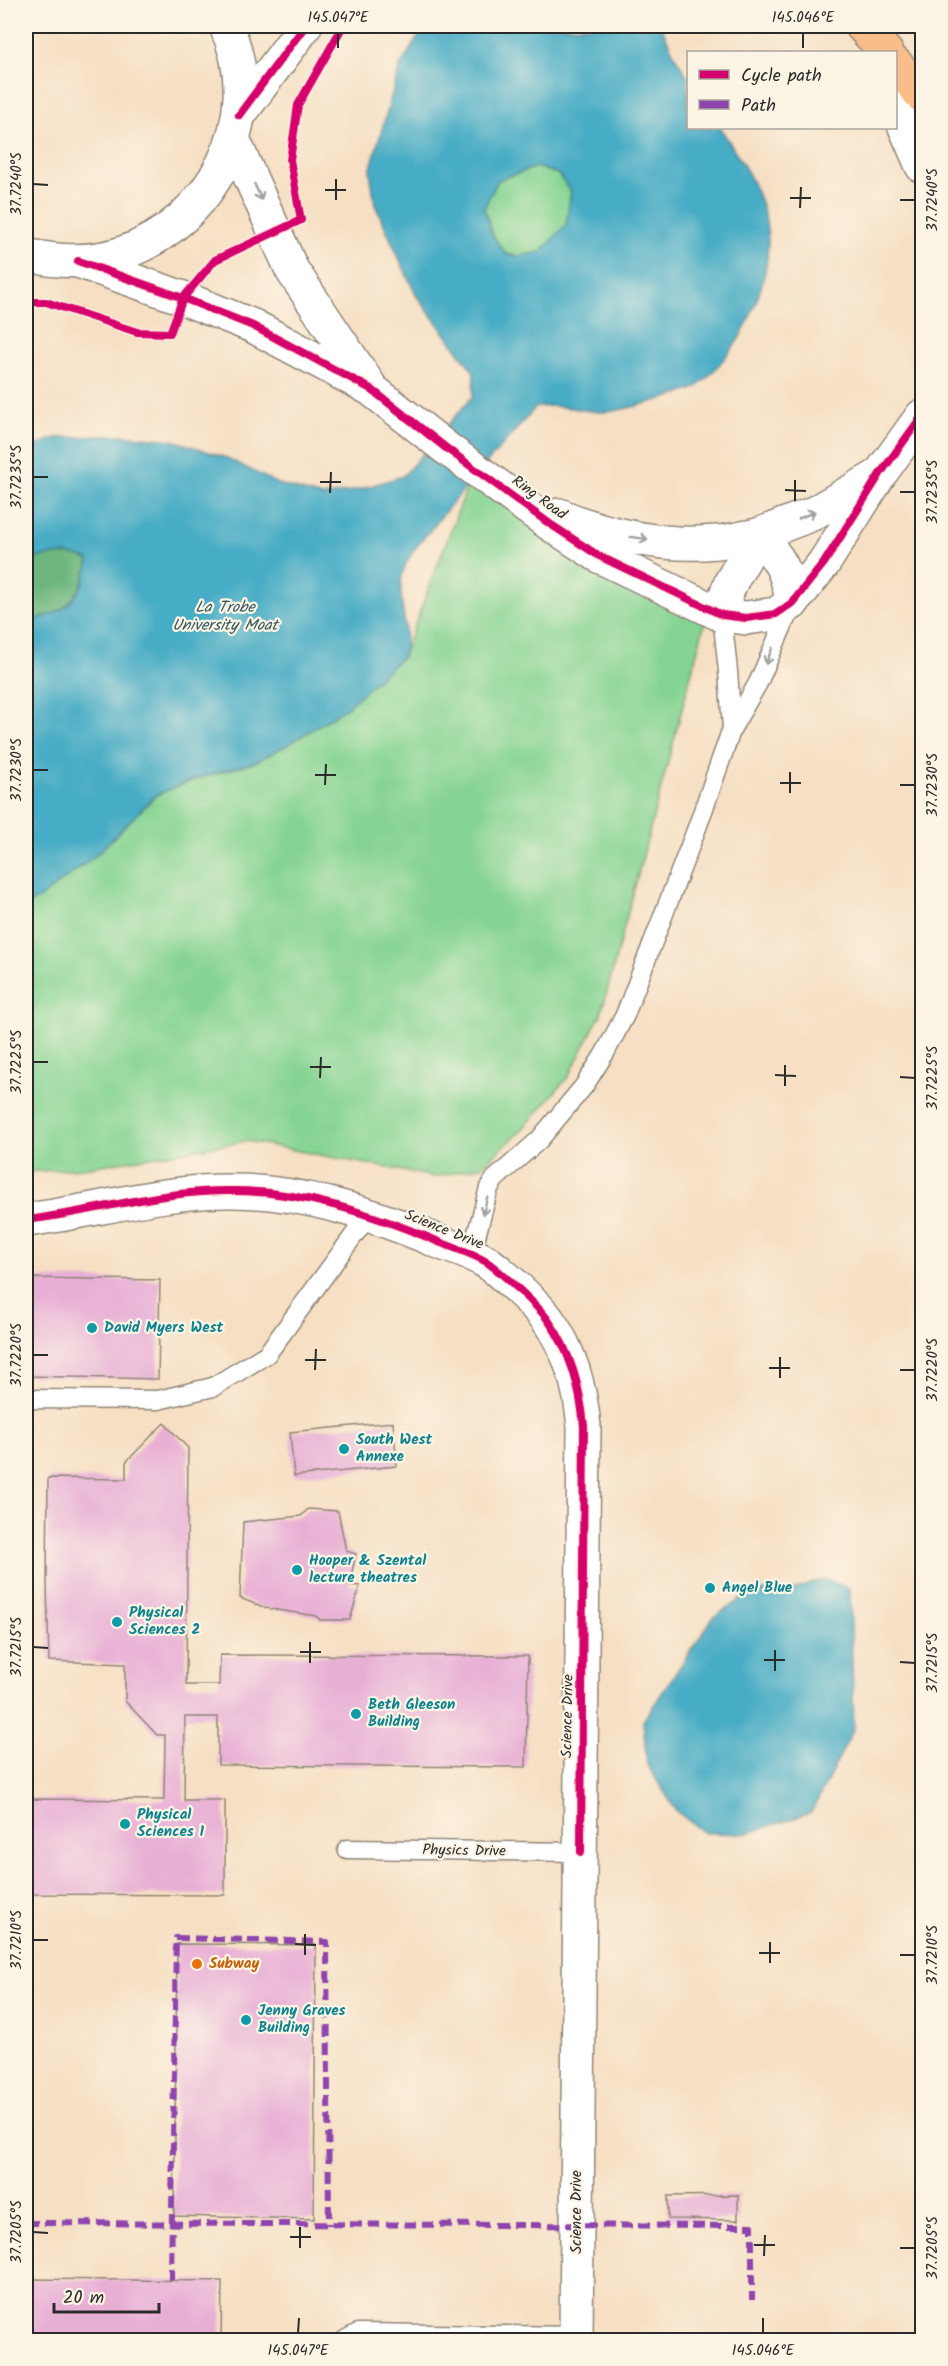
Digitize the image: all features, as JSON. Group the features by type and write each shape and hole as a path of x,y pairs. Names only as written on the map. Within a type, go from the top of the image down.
{"main road":[{"path":"862,26 885,51"},
{"path":"897,65 922,96"}],"street":[{"path":"226,26 239,70 236,127"},
{"path":"26,255 56,262 119,254 158,237 191,211 217,178 236,127 305,26"},
{"path":"856,26 868,51"},
{"path":"897,108 922,166"},
{"name":"Ring Road","path":"236,127 292,270 371,389"},
{"name":"Ring Road","path":"78,261 254,326 371,389 446,448 599,556 722,615 746,618 776,614 792,603 824,563 880,474 922,416"},
{"name":"Ring Road","path":"514,496 582,525 629,537 665,541 717,542 758,535 812,514 880,474"},
{"path":"722,615 724,600 731,582 758,535 782,563 789,582 792,603"},
{"name":"Science Drive","path":"26,1220 158,1196 229,1191 299,1197 416,1232 487,1262 547,1317 562,1342 575,1372 584,1426 576,2338"}],"lane":[{"path":"471,1255 489,1188 495,1179 538,1140 584,1086 625,1015 698,825 732,728 758,683 792,603"},
{"path":"722,615 729,671 732,728"},
{"path":"26,1399 158,1400 213,1387 267,1354 368,1216"},
{"name":"Physics Drive","path":"347,1849 580,1852"},
{"path":"345,2340 358,2333 576,2338"}],"green space":[{"path":"536,167 558,174 571,191 566,225 541,252 519,256 506,254 493,236 484,208 498,180"},
{"path":"468,485 705,622 601,1014 568,1077 521,1131 482,1166 435,1177 247,1141 84,1168 26,1172 26,906 95,856 156,795 193,780 255,762 289,744 346,708 403,656"},
{"path":"57,552 77,554 89,560 82,585 70,603 61,609 51,615 26,620 26,561"}],"water":[{"name":"La Trobe University Moat","path":"425,26 661,26 687,75 687,129 721,129 756,190 764,210 767,231 768,253 764,276 756,302 739,339 708,377 693,389 646,404 608,412 553,406 536,407 448,508 410,557 401,580 406,635 403,656 346,708 289,744 255,762 193,780 156,795 95,856 26,906 26,620 51,615 70,603 82,585 89,560 65,554 26,561 26,450 55,438 121,435 173,440 227,458 278,484 322,497 357,490 403,476 473,396 474,372 416,295 375,205 370,171 400,66","holes":["536,167 558,174 571,191 566,225 541,252 519,256 506,254 493,236 484,208 498,180"]},
{"path":"824,1579 850,1589 854,1728 811,1813 745,1834 705,1833 677,1812 647,1765 643,1721 713,1618 753,1591 791,1591"}],"building":[{"name":"David Myers West","path":"26,1278 160,1280 158,1379 26,1376"},
{"name":"South West Annexe","path":"393,1422 397,1466 294,1476 290,1432"},
{"path":"164,1423 188,1448 186,1685 219,1685 220,1655 528,1656 526,1767 218,1765 218,1717 185,1717 184,1800 225,1800 225,1895 26,1894 26,1799 164,1800 165,1735 157,1735 125,1701 125,1664 49,1661 47,1583 48,1478 126,1479 126,1462"},
{"name":"Hooper & Szental lecture theatres","path":"308,1509 338,1511 346,1551 356,1554 349,1585 360,1586 350,1620 320,1620 316,1616 265,1608 240,1598 243,1522 301,1516"},
{"name":"Jenny Graves Building","path":"177,1944 316,1945 314,2219 174,2216"},
{"path":"738,2195 738,2220 668,2219 668,2196"},
{"path":"26,2279 222,2281 221,2340 26,2340"}],"marked path":[{"path":"171,2280 176,1938 327,1942 329,2225"},
{"path":"26,2223 752,2226 752,2300"}],"cycle path":[{"path":"239,115 305,26"},
{"path":"26,302 46,302 137,332 170,333 183,298 215,260 301,220 290,160 298,105 343,26"},
{"path":"78,261 183,298 253,326 371,389 446,448 550,524 599,556 722,615 746,618 776,614 792,603 824,563 880,474 922,416"},
{"path":"26,1220 151,1198 202,1192 255,1192 309,1199 362,1213 480,1258 508,1280 543,1314 563,1345 573,1370 584,1426 581,1852"}],"place":[{"name":"David Myers West","path":"92,1328"},
{"name":"South West Annexe","path":"344,1449"},
{"name":"Hooper & Szental lecture theatres","path":"297,1570"},
{"name":"Angel Blue","path":"710,1588"},
{"name":"Physical Sciences 2","path":"117,1622"},
{"name":"Beth Gleeson Building","path":"356,1714"},
{"name":"Physical Sciences 1","path":"125,1824"},
{"name":"Subway","path":"197,1964"},
{"name":"Jenny Graves Building","path":"246,2020"}]}
